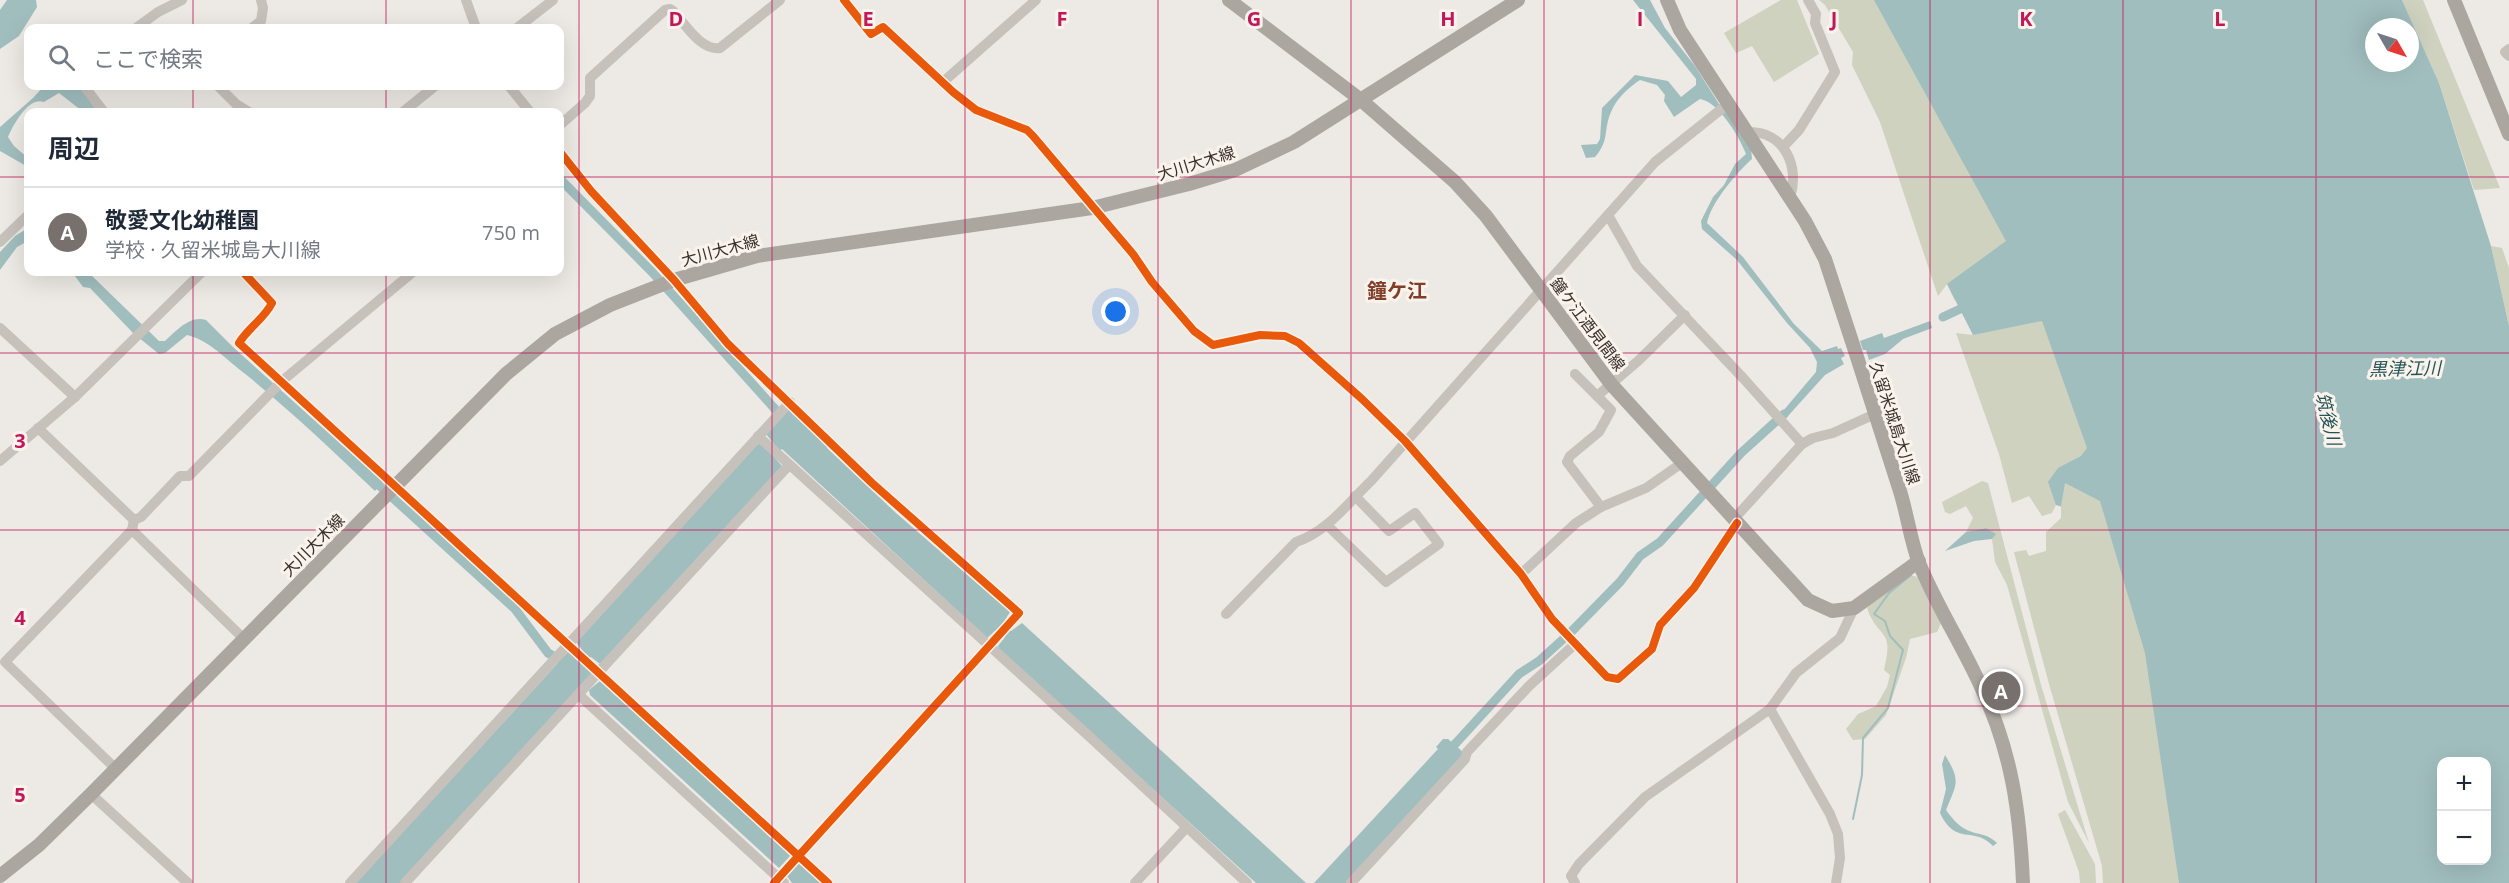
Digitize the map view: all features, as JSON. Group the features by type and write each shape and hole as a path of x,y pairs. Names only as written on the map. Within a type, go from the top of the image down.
{"main road":[{"name":"鐘ケ江酒見間線","path":"1229,0 1361,100 1455,182 1486,216 1611,384 1808,600 1832,611 1854,608"},
{"name":"大川大木線","path":"0,876 39,845 91,794 506,374 555,334 610,305 673,281 757,256 1092,208 1235,170 1294,142 1518,0"},
{"name":"久留米城島大川線","path":"1667,0 1680,30 1790,198 1825,259 1903,501 1919,561 1937,602 1982,688 1994,719 2010,770 2020,824 2023,883"},
{"path":"2454,0 2509,134"},
{"path":"1854,608 1919,561"}],"street":[{"path":"142,24 158,12 182,0"},
{"path":"257,24 261,21 263,8 261,0"},
{"path":"466,0 475,24"},
{"path":"522,24 553,0"},
{"path":"564,121 590,96 590,78 666,10 673,11 705,46 713,49 720,48 779,0"},
{"path":"844,0 871,34 883,27 976,110 1027,130 1133,254 1152,282 1194,331 1213,345 1260,335 1285,336 1299,343 1371,406 1405,441 1521,574 1552,620 1607,677 1618,679 1652,649 1660,625 1694,588 1735,521 1802,444 1875,414"},
{"path":"943,82 1036,0"},
{"path":"1784,146 1799,130 1835,72 1815,24 1816,14 1808,0"},
{"path":"2509,49 2505,52 2509,56"},
{"path":"87,90 101,108"},
{"path":"222,90 242,108"},
{"path":"408,108 430,90"},
{"path":"512,90 527,108"},
{"path":"1226,614 1296,542 1311,537 1327,525 1355,496 1655,162 1727,104"},
{"path":"1748,132 1757,132 1773,138 1784,146 1795,182 1790,198"},
{"path":"564,157 591,191 728,344 872,483 1019,613 799,855 779,881 581,692"},
{"path":"1608,215 1637,266 1685,315 1802,444"},
{"path":"0,242 24,219"},
{"path":"0,461 75,396 198,276"},
{"path":"247,276 272,303 267,312 246,331 239,343 396,484 828,883"},
{"path":"116,768 5,662 180,476 189,476 281,382 408,276"},
{"path":"1597,396 1638,361 1685,315"},
{"path":"0,328 75,396"},
{"path":"1575,374 1611,410 1599,432 1570,456 1567,462 1601,507"},
{"path":"350,883 760,438 788,403"},
{"path":"38,428 243,638"},
{"path":"760,438 991,644 1247,883"},
{"path":"405,883 788,463"},
{"path":"1521,574 1576,523 1601,507 1646,488 1682,463"},
{"path":"1327,525 1386,582 1439,544 1415,513 1389,531 1355,496"},
{"path":"1575,883 1571,876 1579,864 1645,797 1770,709 1796,673 1840,638 1854,608"},
{"path":"1352,883 1465,759 1467,752 1529,686 1575,645"},
{"path":"1770,709 1830,814 1838,834 1840,858 1836,883"},
{"path":"91,794 188,883"},
{"path":"1135,883 1186,828"}],"green space":[{"path":"1781,0 1797,0 1819,54 1774,82 1752,46 1736,53 1724,33"},
{"path":"1819,0 1925,0 2040,243 1963,281 1955,301 1947,284 1938,296 1880,122 1852,65 1853,52 1825,5"},
{"path":"2402,0 2423,0 2500,188 2474,190 2439,83 2419,38 2419,18 2410,18"},
{"path":"2491,246 2502,248 2509,268 2509,326"},
{"path":"2060,304 2208,883 2103,883 2102,866 2049,684 2014,552 2026,550 2029,556 2046,551 2046,532 2061,518 2061,507 2056,505 2052,513 2042,516 2029,496 2012,503 1999,454 1956,333 1973,335"},
{"path":"1982,481 1988,483 2041,685 2089,843 2068,802 2007,585 1995,562 1992,539 1995,534 1986,528 1966,532 1973,518 1966,506 1950,514 1945,512 1942,502"},
{"path":"1908,574 1917,577 1941,623 1937,632 1910,639 1906,658 1886,715 1865,739 1853,740 1846,729 1858,714 1876,706 1887,687 1890,675 1884,670 1888,647 1886,640 1867,608 1874,599"},
{"path":"2065,810 2095,864 2096,883 2080,883 2079,872 2058,814"}],"water":[{"path":"7,0 36,0 37,7 26,24 24,24 19,36 0,49 0,10"},
{"path":"1633,0 1650,0 1665,28 1695,66 1719,104 1729,114 1751,147 1752,159 1725,189 1713,207 1707,223 1743,257 1794,324 1822,351 1837,346 1838,349 1841,348 1845,356 1841,358 1844,364 1825,375 1779,426 1774,418 1783,411 1816,372 1817,362 1810,348 1737,260 1702,229 1701,221 1713,197 1724,185 1735,164 1746,154 1728,122 1714,107 1700,99 1674,117 1664,101 1665,95 1657,85 1640,80 1623,94 1613,107 1605,140 1595,157 1586,158 1581,145 1597,144 1600,139 1602,108 1635,75 1668,81 1681,97 1696,85 1696,79"},
{"path":"1874,0 2402,0 2410,18 2365,18 2365,72 2419,72 2419,38 2439,83 2491,246 2509,326 2509,883 2179,883 2145,653 2100,501 2065,483 2061,506 2056,505 2048,482 2058,468 2081,456 2087,448 2042,321 1973,335 1947,284 2006,241"},
{"path":"40,90 82,90 95,108 78,108 59,93 44,102 38,101 24,108 8,137 24,155 24,165 0,151 0,127"},
{"path":"24,230 24,243 17,247 0,270 0,252 15,236"},
{"path":"75,276 92,276 159,341 165,341 189,322 206,320 383,482 375,491 278,401 217,351 187,335 165,353 159,354 133,333 90,288 83,287"},
{"path":"1930,321 1932,328 1903,339 1885,354 1869,360 1866,350 1863,350 1860,341 1882,333 1884,338"},
{"path":"787,410 792,411 828,446 827,448 896,513 1010,612 1003,623 1011,631 1022,623 1306,883 1256,883 999,649 998,646 1005,637 997,629 987,638 782,449 774,457 782,466 600,664 591,657 584,664 592,673 400,883 356,883 568,652 577,658 583,651 576,642 758,444 774,444 766,434"},
{"path":"1986,528 1996,534 1992,539 1974,541 1945,551 1966,532"},
{"path":"600,681 791,855 779,868 590,695 589,690"},
{"path":"1443,739 1448,739 1464,753 1346,883 1314,883 1438,749 1436,747"},
{"path":"1945,755 1956,782 1946,810 1964,828 1986,836 1997,843 1993,846 1979,837 1952,830 1940,813 1946,789 1942,764"},
{"path":"799,863 822,883 792,883 787,876"}],"waterway":[{"path":"564,183 653,273 783,418"},
{"path":"1943,317 1971,304"},
{"path":"1446,754 1519,674 1539,661 1571,632 1620,582 1640,556 1660,542 1741,453 1784,414"},
{"path":"372,479 515,609 548,653 560,660"},
{"path":"1853,819 1862,775 1863,738 1888,708 1903,650 1890,636 1885,621 1874,614 1889,593 1911,575"}],"cycle path":[{"path":"844,0 871,34 883,27 953,92 976,110 1027,130 1133,254 1152,282 1194,331 1213,345 1260,335 1285,336 1299,343 1405,441 1521,574 1552,619 1607,677 1618,679 1652,649 1660,625 1694,588 1737,523"},
{"path":"564,157 591,191 674,280 728,344 872,483 1019,613 774,883"},
{"path":"247,276 272,303 239,343 828,883"}],"place":[{"name":"敬愛文化幼稚園","path":"2001,691"}],"district":[{"name":"鐘ケ江","path":"1397,291"}],"water label":[{"name":"黒津江川","path":"2405,369"},
{"name":"筑後川","path":"2328,419"}]}
